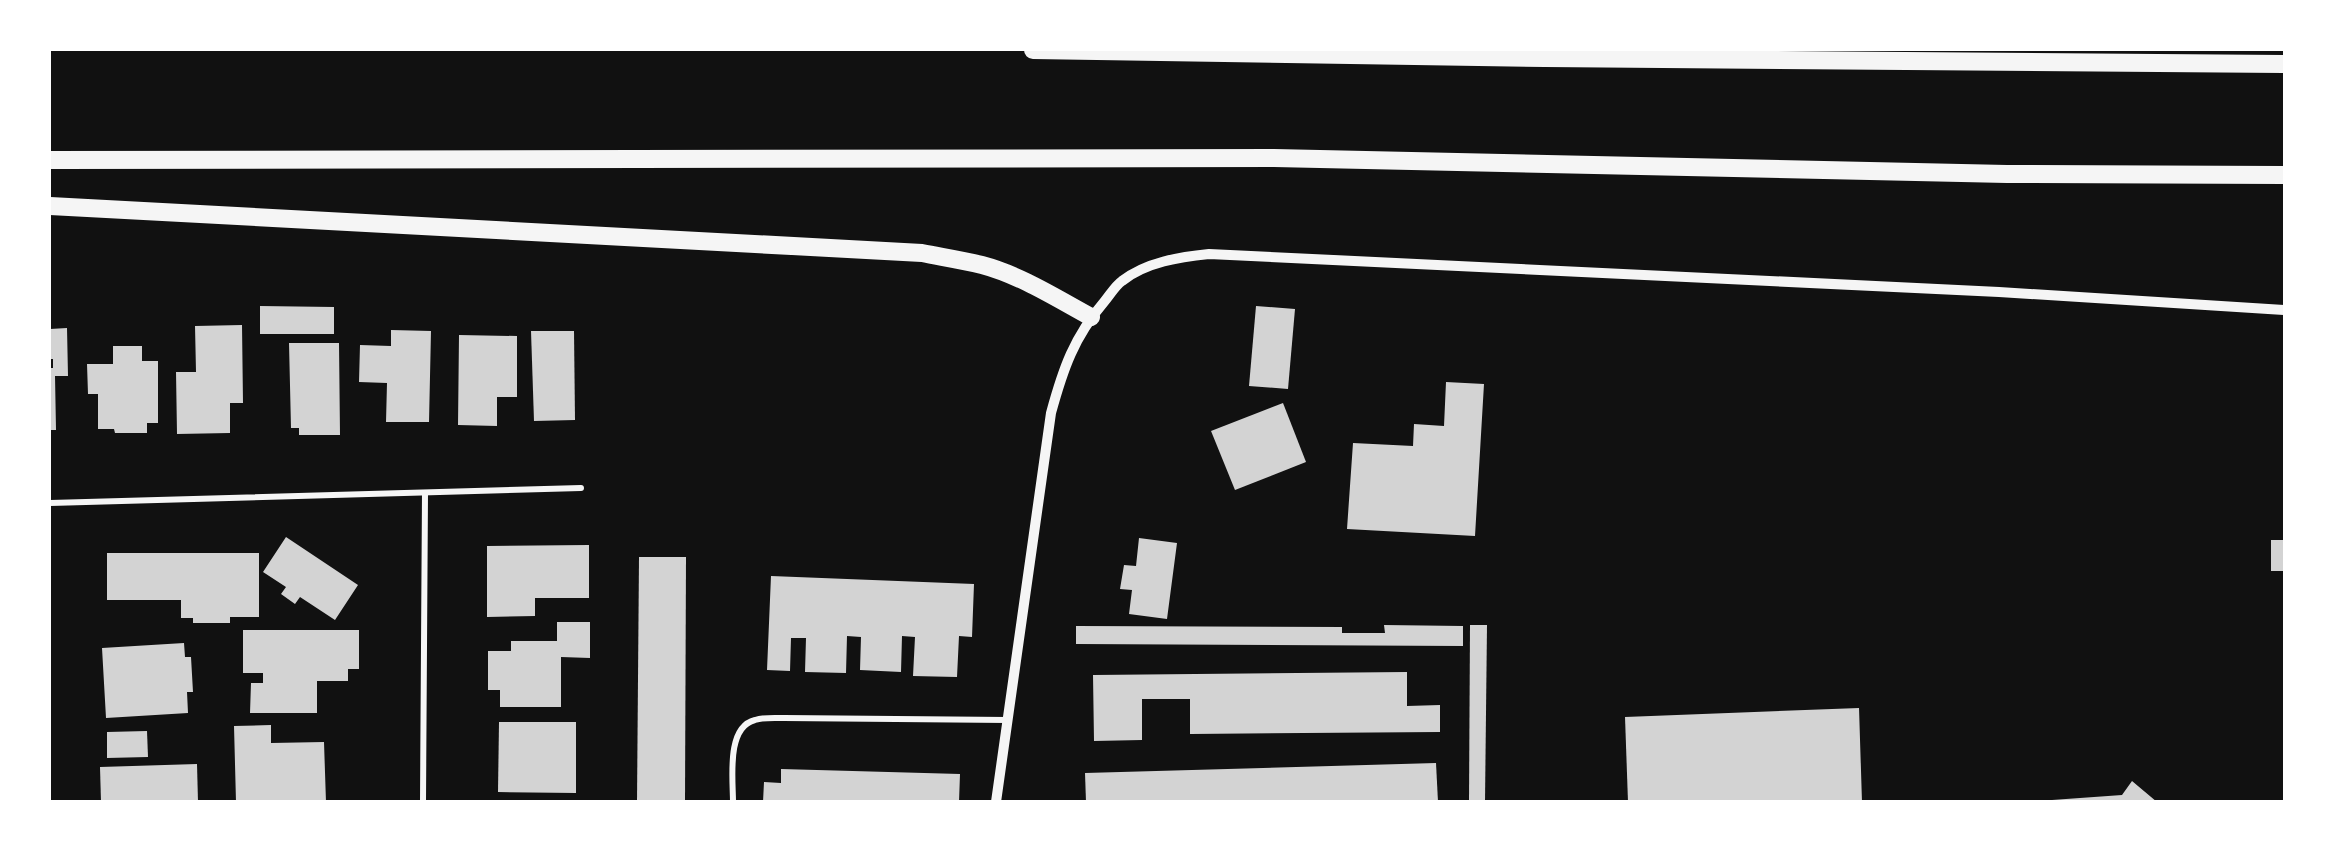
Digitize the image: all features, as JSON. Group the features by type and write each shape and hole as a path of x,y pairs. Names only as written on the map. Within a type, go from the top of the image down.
{"highway":[{"path":"1033,50 1557,58 2284,64"},
{"path":"1954,61 2018,50"},
{"path":"50,160 1274,158 2007,174 2284,176"},
{"path":"50,206 922,253 983,265 1008,274 1091,317"}],"street":[{"path":"996,801 1051,413 1070,352 1091,317 1122,281 1138,272 1180,257 1209,254 1999,292 2284,310"},
{"path":"50,503 581,488"},
{"path":"423,801 425,493"},
{"path":"733,801 733,752 737,734 753,720 784,718 1008,720"}],"building":[{"path":"260,306 334,307 334,334 260,334"},
{"path":"1256,306 1295,309 1288,389 1249,386"},
{"path":"242,325 243,403 230,403 230,433 177,434 176,372 196,372 195,326"},
{"path":"67,328 68,376 55,376 56,430 50,430 50,368 53,368 53,359 50,359 50,329"},
{"path":"391,330 431,331 429,422 386,422 387,383 359,382 360,345 391,346"},
{"path":"531,331 574,331 575,420 534,421"},
{"path":"459,335 517,336 517,397 497,397 497,426 458,425"},
{"path":"289,343 339,343 340,435 299,435 299,428 291,428"},
{"path":"113,346 142,346 142,361 158,361 158,423 147,423 147,433 115,433 114,429 98,429 98,394 88,394 87,364 113,364"},
{"path":"1446,382 1484,384 1475,536 1347,529 1353,443 1413,446 1414,424 1444,426"},
{"path":"1283,403 1306,462 1235,490 1211,431"},
{"path":"286,537 358,585 335,620 300,597 295,604 281,594 286,587 263,572"},
{"path":"1139,538 1177,543 1167,619 1129,614 1132,590 1120,589 1124,565 1136,566"},
{"path":"2271,540 2284,540 2284,571 2271,571"},
{"path":"589,545 589,598 535,598 535,616 487,617 487,546"},
{"path":"107,553 259,553 259,617 230,617 230,623 193,623 193,618 181,618 181,600 107,600"},
{"path":"639,557 686,557 685,802 637,802"},
{"path":"771,576 974,584 972,637 959,636 957,677 913,676 915,637 902,636 901,672 860,670 861,637 847,636 846,673 805,672 806,638 791,638 790,671 767,670"},
{"path":"557,622 590,622 590,658 561,657 561,707 500,707 500,690 488,690 488,651 511,651 511,641 557,641"},
{"path":"1384,625 1463,626 1463,646 1076,644 1076,626 1342,627 1342,633 1385,633"},
{"path":"1470,625 1487,625 1485,802 1469,802"},
{"path":"243,630 359,630 359,669 348,669 348,681 317,681 317,713 250,713 251,683 263,683 263,673 243,673"},
{"path":"184,643 185,657 191,657 193,692 187,692 188,713 106,718 102,648"},
{"path":"1407,672 1407,706 1440,705 1440,732 1190,734 1190,699 1142,699 1142,740 1094,741 1093,675"},
{"path":"1859,708 1862,802 1628,802 1625,717"},
{"path":"499,722 576,722 576,793 498,792"},
{"path":"271,725 271,743 324,742 326,802 236,802 234,726"},
{"path":"147,731 148,757 107,758 107,732"},
{"path":"1436,763 1438,802 1086,802 1085,773"},
{"path":"197,764 198,802 101,802 100,767"},
{"path":"781,769 960,774 959,802 763,802 764,782 781,783"},
{"path":"2132,781 2157,802 2052,802 2052,800 2122,795"}]}
